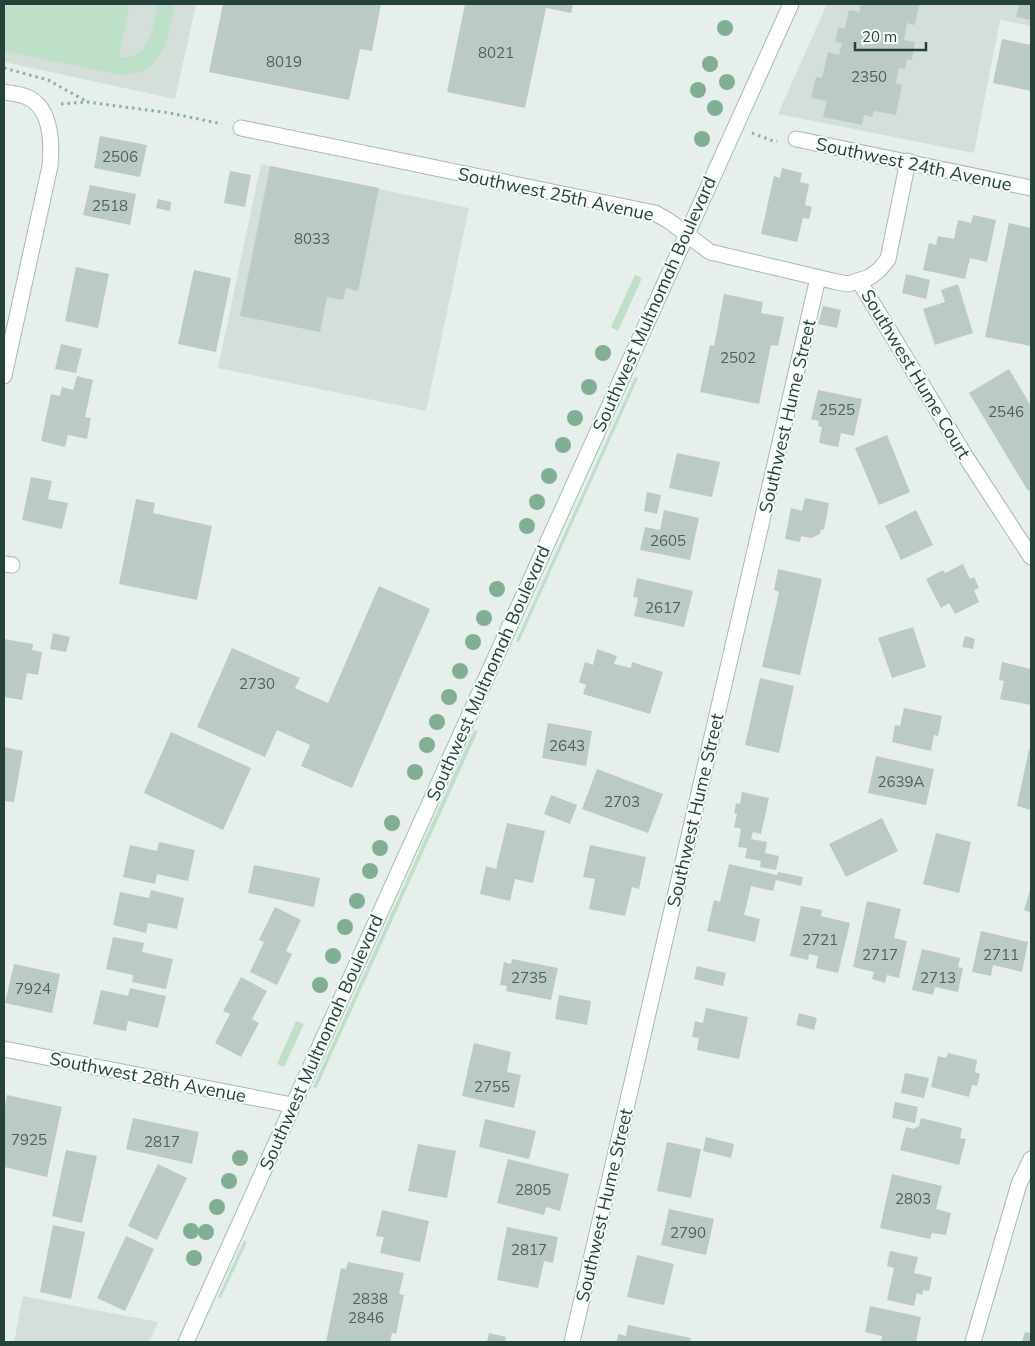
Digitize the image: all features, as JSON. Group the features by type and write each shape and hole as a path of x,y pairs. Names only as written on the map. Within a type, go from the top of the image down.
{"street":[{"name":"Southwest Multnomah Boulevard","path":"186,1342 791,4"},
{"path":"4,92 26,97 41,109 50,133 52,147 50,166 4,376"},
{"name":"Southwest 25th Avenue","path":"241,128 654,213 669,220 710,252 848,284 859,281"},
{"name":"Southwest 24th Avenue","path":"796,139 1031,188"},
{"name":"Southwest Hume Court","path":"908,161 888,259 870,277 859,281 964,454 1031,557"},
{"name":"Southwest Hume Street","path":"572,1342 818,278"},
{"name":"Southwest 28th Avenue","path":"4,1049 292,1105"},
{"path":"973,1342 1019,1184 1031,1159"}],"path":[{"path":"4,68 48,80 87,102"},
{"path":"41,109 63,104 87,102 170,113 241,128"},
{"path":"734,127 773,141 796,139"}],"shaded area":[{"path":"4,4 196,4 175,99 4,62"},
{"path":"827,4 1031,4 1031,26 1000,20 974,153 778,114"},
{"path":"261,164 469,208 426,411 218,368"},
{"path":"23,1296 158,1322 149,1342 14,1342"}],"green space":[{"path":"4,4 130,4 119,57 129,57 137,54 144,48 152,31 158,4 175,4 166,42 155,62 146,69 120,75 4,51"},
{"path":"635,275 642,278 618,331 611,327"},
{"path":"635,377 638,378 519,642 516,641"},
{"path":"474,730 478,731 316,1089 313,1087"},
{"path":"296,1021 304,1024 284,1067 277,1064"},
{"path":"244,1241 247,1242 221,1298 218,1297"}],"building":[{"path":"223,4 381,4 372,51 360,49 349,100 209,72"},
{"path":"465,4 573,4 571,13 546,8 525,108 447,92"},
{"path":"861,4 919,4 915,25 907,23 904,40 915,42 912,60 907,59 905,69 899,68 896,83 902,85 896,115 874,111 872,117 864,115 862,125 823,117 827,101 811,98 816,77 822,78 828,52 839,55 842,43 835,42 838,27 845,29 849,10 859,12"},
{"path":"1019,4 1031,4 1031,20 1016,17"},
{"path":"1002,39 1031,45 1031,91 993,83"},
{"path":"100,136 147,145 140,177 94,168"},
{"path":"270,166 379,188 358,291 346,288 343,300 327,297 320,332 240,316"},
{"path":"782,168 802,173 800,182 809,184 805,205 812,207 809,219 803,218 797,242 761,234 774,176 780,178"},
{"path":"230,171 251,175 245,207 224,203"},
{"path":"90,185 136,194 130,225 83,215"},
{"path":"158,199 171,202 170,211 156,208"},
{"path":"973,215 996,220 987,262 970,258 965,279 923,270 929,243 936,245 938,236 954,239 958,220 971,223"},
{"path":"1009,223 1031,228 1031,346 985,337"},
{"path":"76,267 109,274 98,328 65,321"},
{"path":"194,270 231,278 216,352 178,344"},
{"path":"906,274 930,280 926,299 902,293"},
{"path":"958,284 973,333 935,345 923,309 945,302 941,290"},
{"path":"724,294 763,302 761,313 784,317 778,346 771,345 759,404 700,392 710,345 714,346"},
{"path":"823,306 841,310 837,328 818,324"},
{"path":"61,344 82,349 76,373 55,369"},
{"path":"1009,369 1031,406 1031,489 1028,491 969,393"},
{"path":"77,376 93,380 85,417 91,418 87,439 68,435 65,447 41,441 51,394 60,396 62,387 73,390"},
{"path":"818,390 862,399 854,436 841,433 838,447 819,443 822,427 818,426 819,421 811,419"},
{"path":"887,435 910,492 879,505 855,448"},
{"path":"677,453 720,462 712,497 669,488"},
{"path":"31,477 52,481 48,499 68,503 62,529 22,520"},
{"path":"647,492 661,495 657,514 644,511"},
{"path":"805,498 829,503 824,530 821,529 820,534 811,538 801,536 800,542 785,539 791,508 802,511"},
{"path":"136,499 155,503 153,513 212,526 197,600 119,584"},
{"path":"664,510 699,518 690,560 640,550 645,527 660,530"},
{"path":"916,510 933,545 901,560 885,526"},
{"path":"963,564 970,579 974,577 979,588 974,590 979,602 955,614 949,603 941,608 926,579 943,570 945,573"},
{"path":"778,569 822,579 800,675 762,667 779,592 774,590"},
{"path":"637,578 693,591 684,627 634,616 638,598 633,597"},
{"path":"379,586 430,609 352,788 301,766 310,745 277,730 265,757 197,727 232,648 300,678 295,688 328,703"},
{"path":"913,627 926,667 892,678 878,638"},
{"path":"53,633 70,637 66,652 50,649"},
{"path":"965,636 975,639 973,649 962,647"},
{"path":"4,639 33,644 32,650 42,652 38,675 27,673 22,700 4,697"},
{"path":"597,649 617,656 614,664 631,668 632,662 663,672 650,714 583,694 586,685 579,682 585,662 593,665"},
{"path":"1002,662 1031,669 1031,705 1000,699 1004,681 999,680"},
{"path":"760,678 794,686 779,753 745,745"},
{"path":"904,708 942,716 938,736 934,735 931,751 892,742 895,725 900,726"},
{"path":"548,723 592,731 586,766 542,758"},
{"path":"171,732 251,768 223,830 144,793"},
{"path":"4,747 23,751 14,802 4,801"},
{"path":"1029,749 1031,749 1031,810 1017,806"},
{"path":"876,756 934,769 926,805 868,793"},
{"path":"597,769 663,794 648,833 582,809"},
{"path":"742,792 769,798 761,834 753,832 751,839 767,842 765,853 779,856 776,870 760,867 761,861 745,858 747,848 738,847 741,829 734,827 737,814 734,813 736,803 740,804"},
{"path":"551,795 577,805 570,824 544,814"},
{"path":"882,818 898,851 846,877 829,844"},
{"path":"507,823 545,831 533,883 515,879 510,901 480,894 486,866 496,869"},
{"path":"936,833 971,842 959,893 923,884"},
{"path":"159,842 195,850 188,881 157,874 155,884 123,877 130,845 157,851"},
{"path":"590,845 646,857 639,889 632,887 625,916 589,909 595,879 583,877"},
{"path":"729,864 777,875 778,872 803,877 801,886 776,880 773,891 751,886 744,915 760,919 755,942 707,931 714,900 720,902"},
{"path":"254,865 320,878 314,907 248,893"},
{"path":"1031,887 1031,913 1024,910"},
{"path":"151,890 184,898 177,929 148,923 146,933 113,925 120,892 149,898"},
{"path":"867,901 901,909 894,938 907,941 899,978 887,975 885,983 872,979 874,972 853,967"},
{"path":"801,906 822,910 821,916 850,923 838,973 816,968 818,956 809,954 808,960 790,956"},
{"path":"275,907 301,920 286,951 292,954 277,985 250,972 264,942 259,940"},
{"path":"981,931 1028,942 1022,972 993,965 991,976 972,972"},
{"path":"113,937 144,943 142,952 173,959 166,989 132,982 133,975 106,969"},
{"path":"922,949 960,958 958,967 963,968 958,992 935,987 933,995 912,990"},
{"path":"512,959 558,968 551,1000 506,991 507,986 500,985 504,962 511,964"},
{"path":"14,964 60,974 52,1013 5,1003"},
{"path":"697,966 726,973 723,986 694,979"},
{"path":"241,977 267,991 252,1019 259,1023 241,1057 215,1043 230,1014 223,1011"},
{"path":"130,988 166,996 158,1028 128,1021 126,1031 93,1024 101,990 128,996"},
{"path":"559,995 591,1001 587,1025 555,1019"},
{"path":"706,1008 748,1017 739,1059 697,1050 699,1038 692,1037 695,1021 703,1023"},
{"path":"799,1013 817,1018 814,1030 796,1025"},
{"path":"474,1043 511,1052 507,1072 521,1075 514,1108 462,1096"},
{"path":"948,1053 977,1060 975,1072 980,1074 977,1086 972,1085 969,1097 931,1087 938,1056 946,1058"},
{"path":"905,1073 929,1078 924,1098 901,1093"},
{"path":"7,1095 62,1107 47,1177 4,1167 4,1111"},
{"path":"895,1102 918,1107 915,1123 892,1118"},
{"path":"133,1118 199,1132 192,1164 126,1149"},
{"path":"921,1118 962,1128 960,1138 966,1139 959,1165 900,1150 906,1127 913,1129 919,1126"},
{"path":"485,1119 536,1131 529,1159 479,1147"},
{"path":"706,1137 734,1144 731,1158 703,1151"},
{"path":"667,1142 701,1149 691,1198 657,1191"},
{"path":"418,1144 456,1151 447,1198 408,1191"},
{"path":"66,1150 97,1156 82,1223 52,1216"},
{"path":"508,1159 569,1174 560,1211 546,1207 544,1215 497,1203"},
{"path":"158,1164 187,1178 157,1240 128,1226"},
{"path":"892,1174 942,1186 936,1209 951,1213 946,1235 932,1233 930,1239 880,1228"},
{"path":"669,1209 714,1219 706,1255 661,1245"},
{"path":"382,1210 429,1221 420,1262 380,1253 384,1237 376,1236"},
{"path":"53,1225 85,1232 71,1299 40,1292"},
{"path":"507,1227 558,1237 553,1263 544,1261 538,1288 497,1280"},
{"path":"126,1236 154,1249 125,1311 97,1298"},
{"path":"890,1251 918,1257 914,1273 932,1277 929,1291 923,1290 922,1295 917,1293 914,1306 887,1300 894,1268 887,1266"},
{"path":"637,1255 674,1264 664,1305 627,1297"},
{"path":"348,1262 404,1273 399,1294 404,1295 396,1334 392,1333 390,1342 326,1342 341,1268 346,1269"},
{"path":"870,1306 921,1317 916,1342 881,1342 882,1336 865,1332"},
{"path":"628,1325 691,1338 690,1342 617,1342 618,1334 626,1336"},
{"path":"1025,1332 1031,1333 1031,1342 1022,1342"},
{"path":"489,1333 506,1337 505,1342 487,1342"}]}
